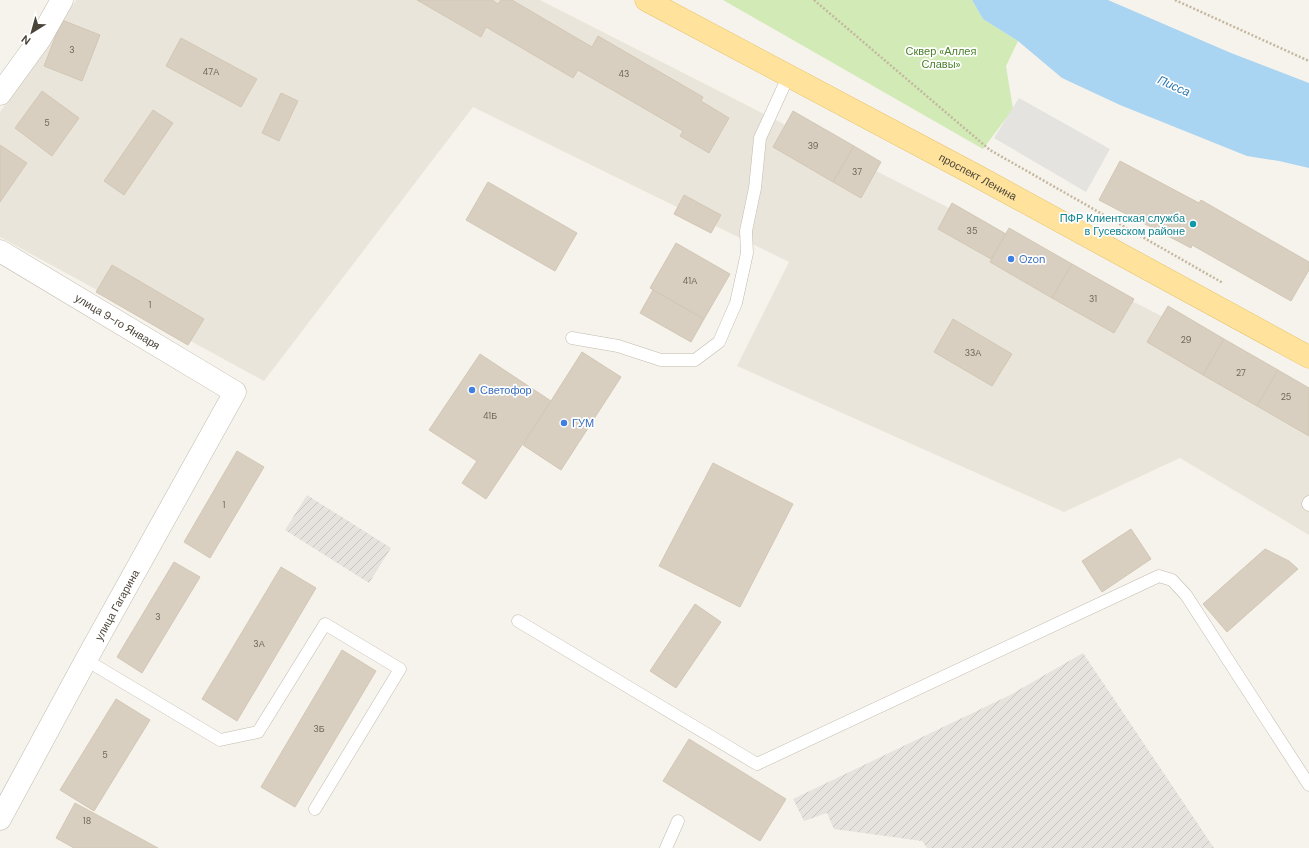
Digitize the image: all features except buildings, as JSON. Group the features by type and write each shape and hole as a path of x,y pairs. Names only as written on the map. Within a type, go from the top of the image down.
{"main road":[{"name":"проспект Ленина","path":"646,0 788,77 977,176 1309,357"}],"street":[{"path":"0,94 40,39 62,0"},
{"name":"улица 9-го Января","path":"0,251 235,392"},
{"name":"улица Гагарина","path":"0,819 86,660 235,392"}],"lane":[{"path":"572,338 618,346 661,360 696,360 719,342 736,303 747,253 746,231 755,188 760,138 788,77"},
{"path":"518,621 757,764 1159,576 1172,580 1186,595 1309,785"},
{"path":"86,660 220,740 258,732 324,624 400,669 315,809"},
{"path":"666,848 678,821"}],"path":[{"path":"814,0 990,150 1226,285"},
{"path":"1175,0 1309,61"}],"shaded area":[{"path":"76,0 540,0 1309,391 1309,535 1180,458 1064,512 737,366 789,262 473,107 264,381 0,237 0,112"},
{"path":"1019,98 1110,149 1086,192 994,138"},
{"path":"307,495 391,548 369,583 285,530"},
{"path":"1083,653 1214,848 927,848 922,841 834,829 827,813 804,821 793,799 1010,695"}],"green space":[{"name":"Сквер «Аллея Славы»","path":"723,0 972,0 983,19 1018,41 1006,66 1013,109 983,149"}],"water":[{"name":"Писса","path":"972,0 1108,0 1231,53 1309,83 1309,168 1247,156 1120,105 1062,78 1018,41 983,19"}],"place":[{"name":"ПФР Клиентская служба в Гусевском районе","path":"1193,224"},
{"name":"Ozon","path":"1011,259"},
{"name":"Светофор","path":"472,390"},
{"name":"ГУМ","path":"564,423"}]}
